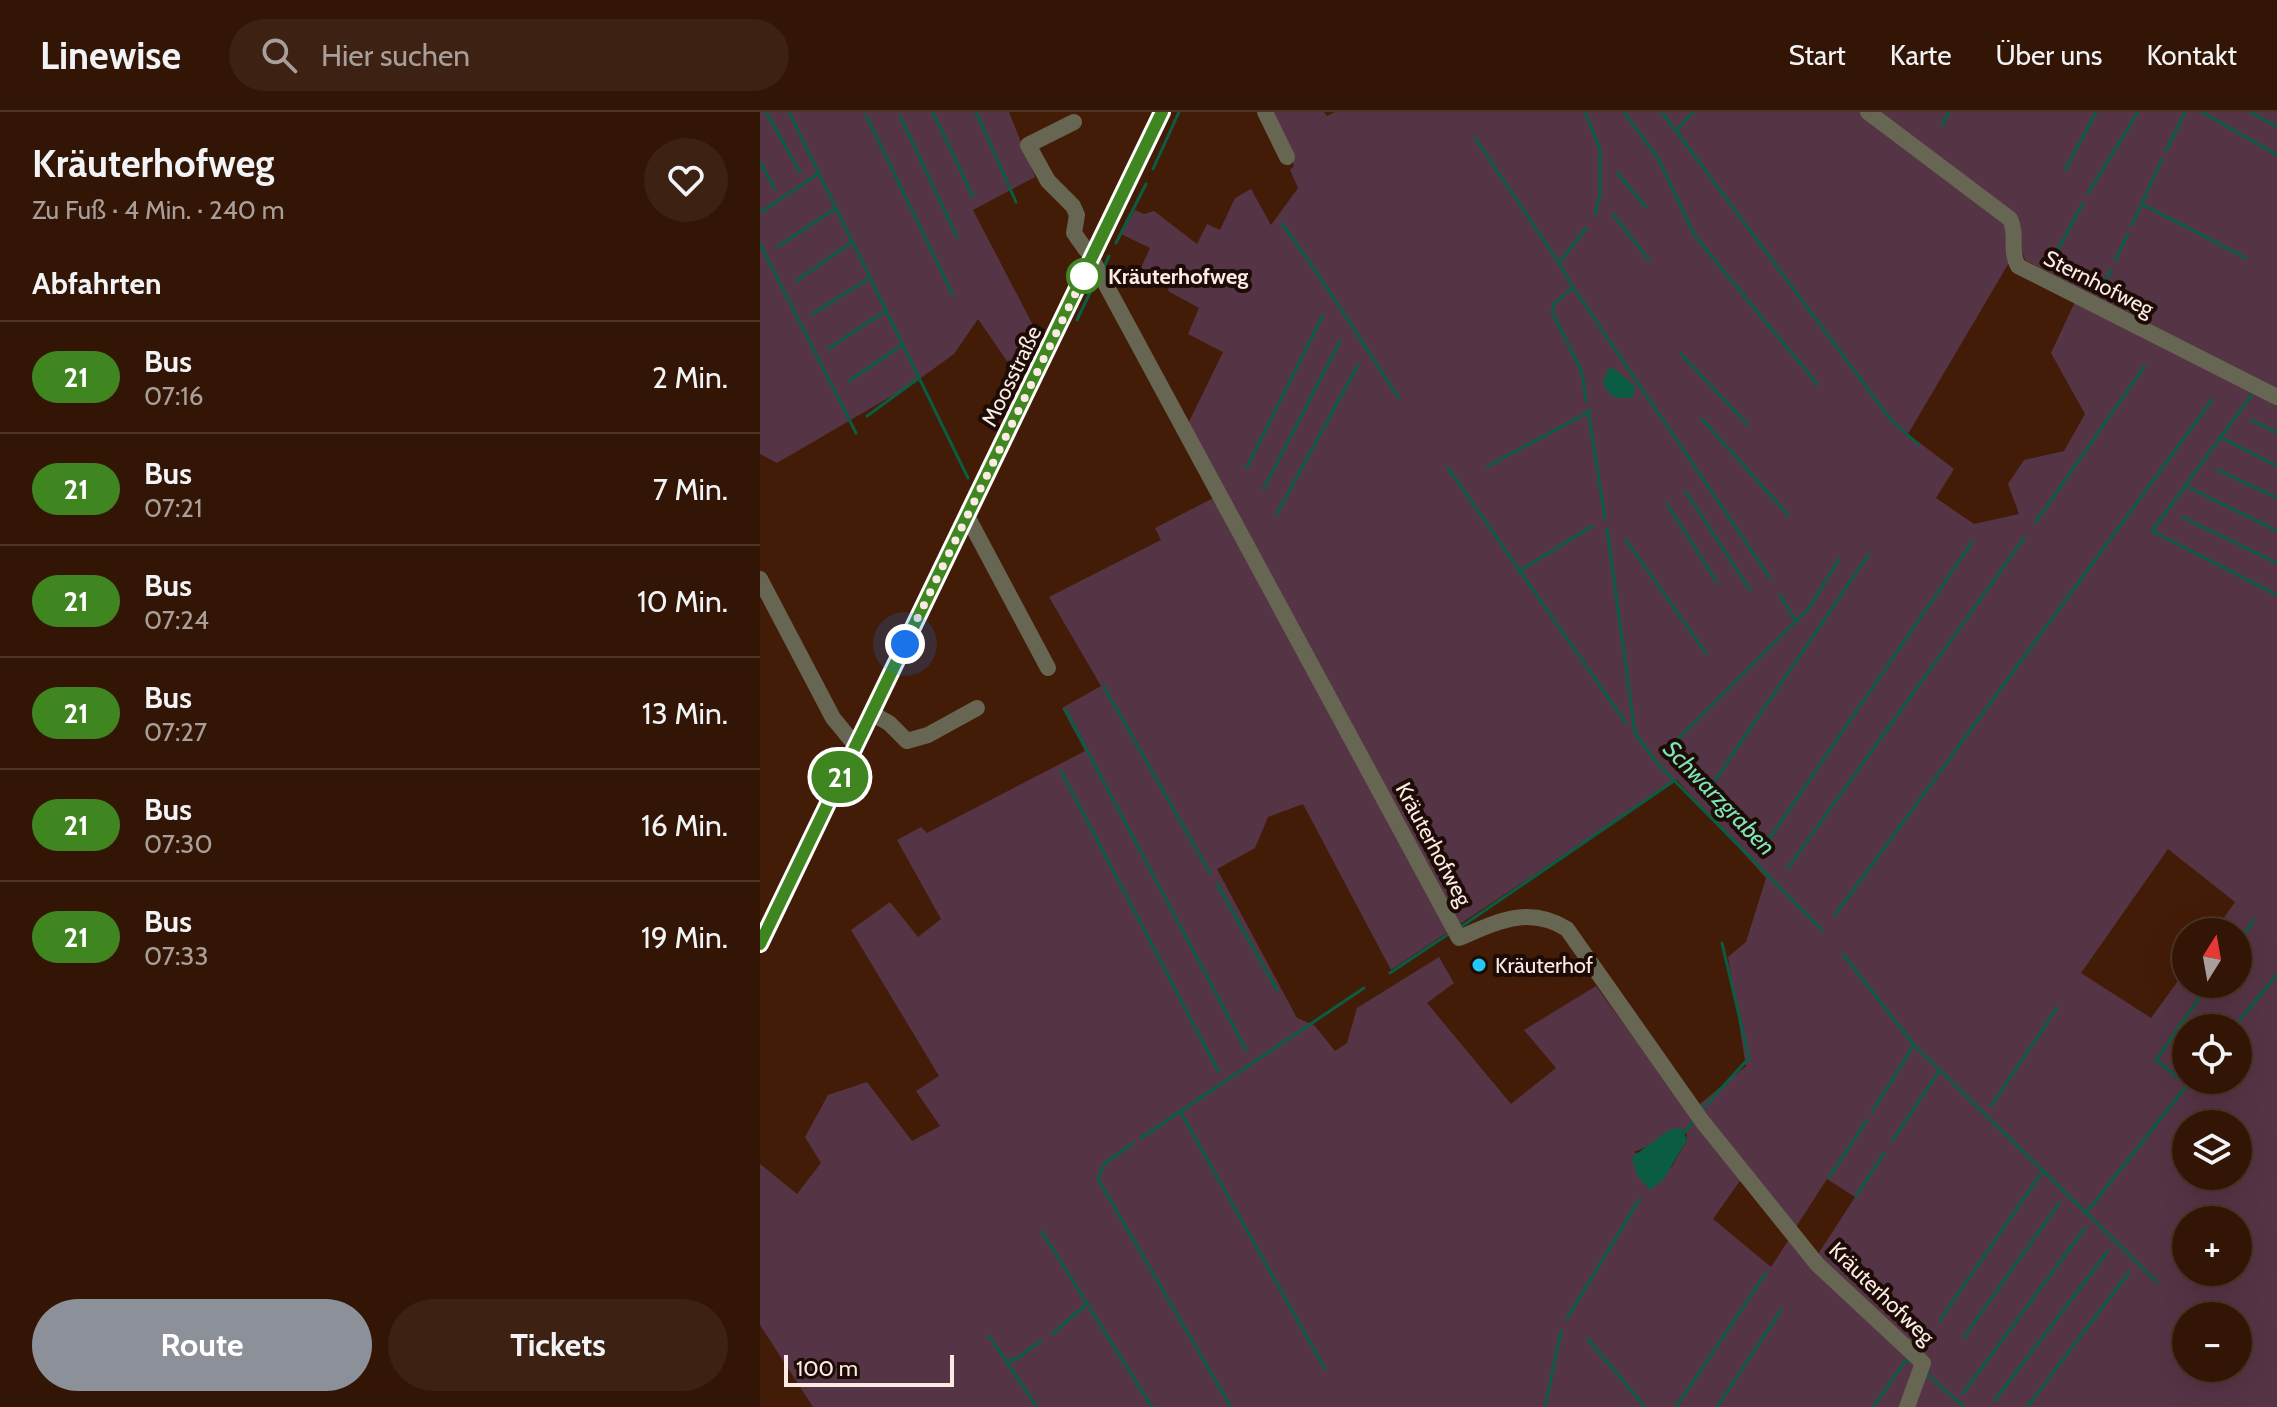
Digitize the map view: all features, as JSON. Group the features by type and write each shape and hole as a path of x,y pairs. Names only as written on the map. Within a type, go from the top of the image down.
{"street":[{"name":"Moosstraße","path":"760,944 1162,112"},
{"path":"1265,112 1287,157"},
{"name":"Sternhofweg","path":"1868,112 2010,219 2015,230 2013,257 2018,266 2277,397"},
{"path":"1074,122 1028,145 1048,181 1073,206 1077,215 1074,233 1093,257"},
{"name":"Kräuterhofweg","path":"1093,257 1459,938 1525,915 1551,919 1567,929 1702,1121 1817,1264 1923,1363 1907,1407"},
{"path":"967,516 1048,668"},
{"path":"760,579 833,718 856,746"},
{"path":"871,713 889,723 907,741 928,735 977,708"}],"shaded area":[{"path":"760,112 1009,112 1035,177 973,210 1036,331 1014,371 978,319 954,354 914,383 777,463 760,454"},
{"path":"1270,112 1324,112 1327,116 1335,112 2277,112 2277,1407 813,1407 760,1325 760,1164 797,1194 821,1163 805,1137 828,1095 867,1082 912,1141 940,1126 916,1091 939,1076 851,930 890,902 918,937 941,919 897,840 921,827 927,833 1085,751 1062,708 1101,686 1049,597 1161,540 1155,528 1225,492 1188,424 1223,352 1188,334 1199,308 1168,291 1170,282 1141,268 1150,248 1121,234 1135,210 1144,214 1154,211 1197,244 1207,224 1220,230 1235,198 1251,189 1271,225 1298,188 1290,170 1294,166","holes":["2020,244 2025,260 2081,289 2051,353 2085,414 2064,451 2024,460 2008,484 2019,514 1974,524 1936,498 1954,469 1908,434","1677,780 1766,878 1746,942 1728,957 1746,1066 1689,1113 1596,986 1524,1030 1556,1068 1511,1104 1427,1003 1454,983 1439,957 1357,1008 1347,1043 1335,1051 1314,1025 1297,1018 1217,869 1255,848 1268,817 1303,804 1391,970","1686,1131 1687,1140 1671,1168 1634,1152","1747,1171 1794,1230 1827,1179 1855,1197 1813,1262 1792,1235 1771,1267 1713,1219"]},
{"path":"1613,368 1635,386 1633,397 1615,397 1606,388 1603,383 1608,369"},
{"path":"1682,1128 1687,1140 1663,1180 1650,1190 1637,1175 1632,1157 1669,1130"}],"waterway":[{"path":"766,112 800,172"},
{"path":"789,112 968,478"},
{"path":"933,112 973,197"},
{"path":"976,112 1016,202"},
{"path":"1153,169 1179,112"},
{"name":"Schwarzgraben","path":"1585,112 1600,149 1600,195 1595,214"},
{"path":"1624,112 1658,158 1695,236 1817,384"},
{"path":"1662,112 1891,420 1919,445"},
{"path":"1677,130 1693,112"},
{"path":"1942,125 1949,112"},
{"path":"2065,170 2096,112"},
{"path":"2088,193 2138,112"},
{"path":"2166,151 2185,112"},
{"path":"2202,112 2277,155"},
{"path":"2251,112 2277,127"},
{"path":"866,115 953,295"},
{"path":"900,116 957,237"},
{"path":"1475,138 1559,263"},
{"path":"2132,225 2162,159"},
{"path":"760,162 775,189"},
{"path":"760,213 819,173"},
{"path":"1617,173 1646,207"},
{"path":"1116,243 1146,184"},
{"path":"2056,253 2083,203"},
{"path":"2142,204 2246,258"},
{"path":"777,247 836,208"},
{"path":"1613,214 1649,260"},
{"path":"1282,224 1399,398"},
{"name":"Schwarzgraben","path":"1586,228 1559,263 1573,287 1554,304 1552,312 1582,372 1586,401"},
{"path":"2115,260 2128,234"},
{"path":"796,281 852,242"},
{"path":"760,244 856,433"},
{"path":"1104,267 1109,256"},
{"path":"2106,280 2111,270"},
{"path":"812,314 870,278"},
{"path":"1077,320 1096,280"},
{"path":"1573,287 1770,578"},
{"path":"828,349 887,310"},
{"path":"1247,467 1323,315"},
{"path":"1264,488 1340,341"},
{"path":"849,381 902,345"},
{"path":"1681,354 1748,425"},
{"path":"1276,515 1358,365"},
{"path":"2035,523 2144,367"},
{"path":"867,416 919,378"},
{"path":"2253,393 2152,531 2277,595"},
{"path":"1835,915 2212,400"},
{"name":"Schwarzgraben","path":"1588,409 1605,519"},
{"path":"1488,466 1589,412"},
{"path":"1702,419 1788,515"},
{"path":"2251,420 2277,433"},
{"path":"2220,437 2277,466"},
{"path":"1448,468 1626,723"},
{"path":"2218,470 2277,498"},
{"path":"2186,486 2277,531"},
{"path":"1686,492 1750,590"},
{"path":"1667,504 1717,582"},
{"path":"2182,517 2277,563"},
{"path":"1518,572 1592,526"},
{"name":"Schwarzgraben","path":"1607,529 1635,733 1656,762 1822,930"},
{"path":"1787,869 2025,537"},
{"path":"1626,540 1706,653"},
{"path":"1765,845 1972,542"},
{"path":"1709,789 1869,554"},
{"path":"1677,740 1809,608 1839,559"},
{"path":"1780,595 1795,620"},
{"path":"1104,687 1210,873"},
{"path":"1065,709 1246,1050"},
{"path":"1061,771 1218,1071"},
{"path":"1462,926 1674,781"},
{"path":"1217,884 1277,990"},
{"path":"1390,973 1450,933"},
{"path":"1701,1110 1749,1058 1722,943"},
{"path":"1843,954 1914,1045 2157,1282"},
{"path":"2245,1014 2277,975"},
{"path":"1141,1138 1364,988"},
{"path":"2188,1014 2199,998"},
{"path":"1991,1106 2057,1008"},
{"path":"2172,1037 2156,1060 2172,1072"},
{"path":"1872,1112 1914,1045"},
{"path":"1892,1141 1939,1071"},
{"path":"2086,1213 2180,1094"},
{"path":"1180,1111 1325,1369"},
{"path":"1829,1177 1867,1120"},
{"path":"1685,1132 1693,1122"},
{"path":"1133,1143 1105,1163 1098,1179 1231,1407"},
{"path":"1856,1196 1884,1153"},
{"path":"1940,1320 2042,1172"},
{"path":"1567,1318 1639,1200"},
{"path":"1964,1337 2059,1203"},
{"path":"1963,1393 2085,1228"},
{"path":"1042,1232 1152,1407"},
{"path":"1995,1400 2108,1251"},
{"path":"2027,1407 2129,1272"},
{"path":"1676,1407 1766,1273"},
{"path":"1052,1334 1086,1305"},
{"path":"1717,1407 1781,1310"},
{"path":"1545,1407 1561,1331"},
{"path":"989,1336 1037,1407"},
{"path":"1588,1339 1645,1407"},
{"path":"1007,1360 1015,1360 1041,1341"},
{"path":"1873,1407 1905,1361 1909,1361"},
{"path":"1927,1374 1964,1407"}],"bus line":[{"name":"21","path":"760,944 1162,112"}],"place":[{"name":"Kräuterhofweg","path":"1084,276"},
{"name":"Kräuterhof","path":"1479,965"}],"route":[{"path":"905,644 1084,276"}]}
